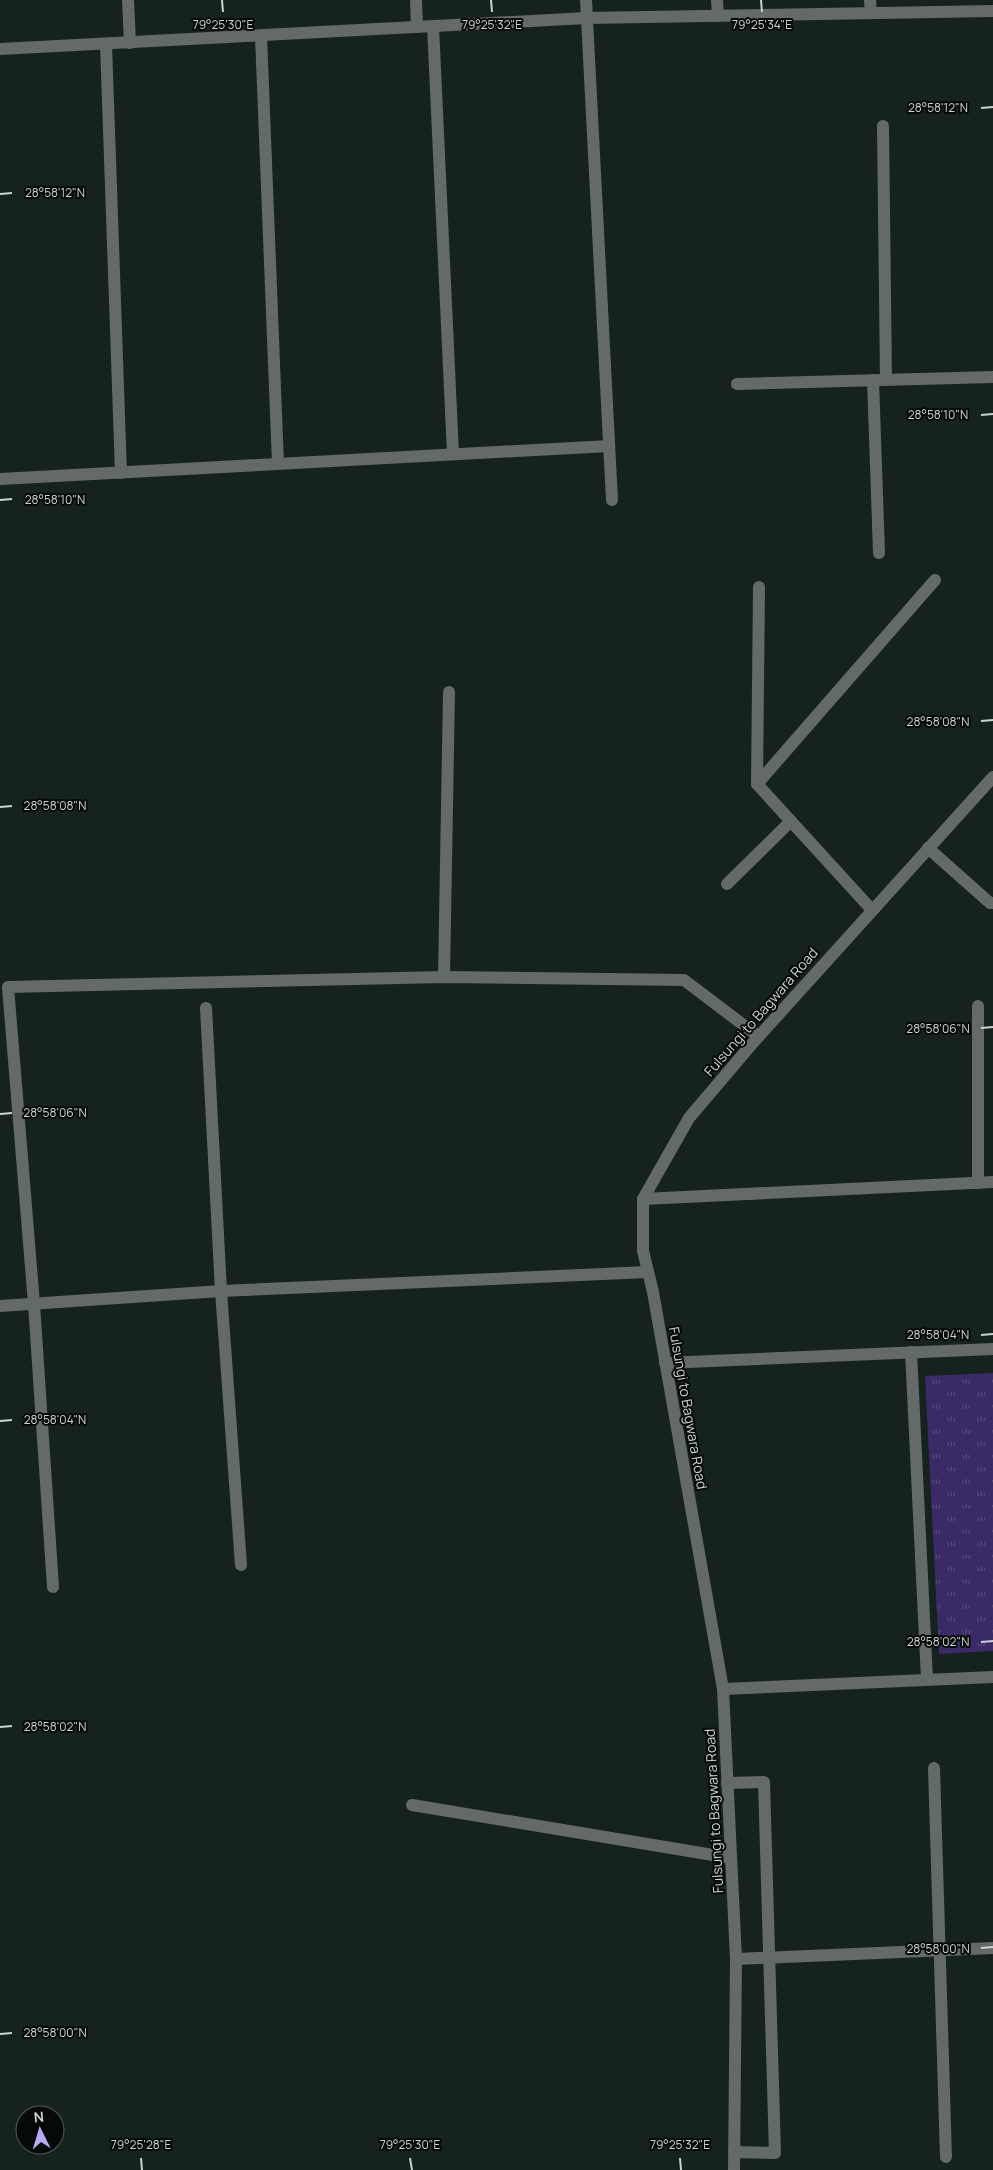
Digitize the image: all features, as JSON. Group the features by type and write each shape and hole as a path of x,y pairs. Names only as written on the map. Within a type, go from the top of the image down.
{"street":[{"path":"128,0 130,43"},
{"path":"416,0 417,27"},
{"path":"586,0 612,500"},
{"path":"717,0 718,16"},
{"path":"870,0 870,13"},
{"path":"0,49 587,18 993,11"},
{"path":"433,26 453,454"},
{"path":"261,36 278,464"},
{"path":"106,44 121,473"},
{"path":"883,126 886,380"},
{"path":"737,384 993,377"},
{"path":"872,380 879,553"},
{"path":"0,480 609,446"},
{"path":"757,784 935,580"},
{"path":"759,587 757,784 872,910"},
{"path":"444,977 449,692"},
{"name":"Fulsungi to Bagwara Road","path":"734,2170 736,1958 723,1688 643,1251 643,1199 688,1118 758,1036 993,777"},
{"path":"727,884 791,821"},
{"path":"928,848 990,903 993,903"},
{"path":"53,1587 34,1304 8,988 444,977 684,980 758,1036"},
{"path":"978,1006 978,1183"},
{"path":"206,1008 221,1291 241,1565"},
{"path":"643,1199 993,1182"},
{"path":"0,1306 221,1291 648,1272"},
{"path":"665,1363 993,1349"},
{"path":"911,1352 927,1680"},
{"path":"723,1688 993,1677"},
{"path":"934,1768 946,2157"},
{"path":"727,1783 764,1782 775,2153 734,2152"},
{"path":"412,1805 731,1858"},
{"path":"736,1958 993,1948"}],"green space":[{"path":"993,1373 993,1651 939,1654 925,1376"}]}
